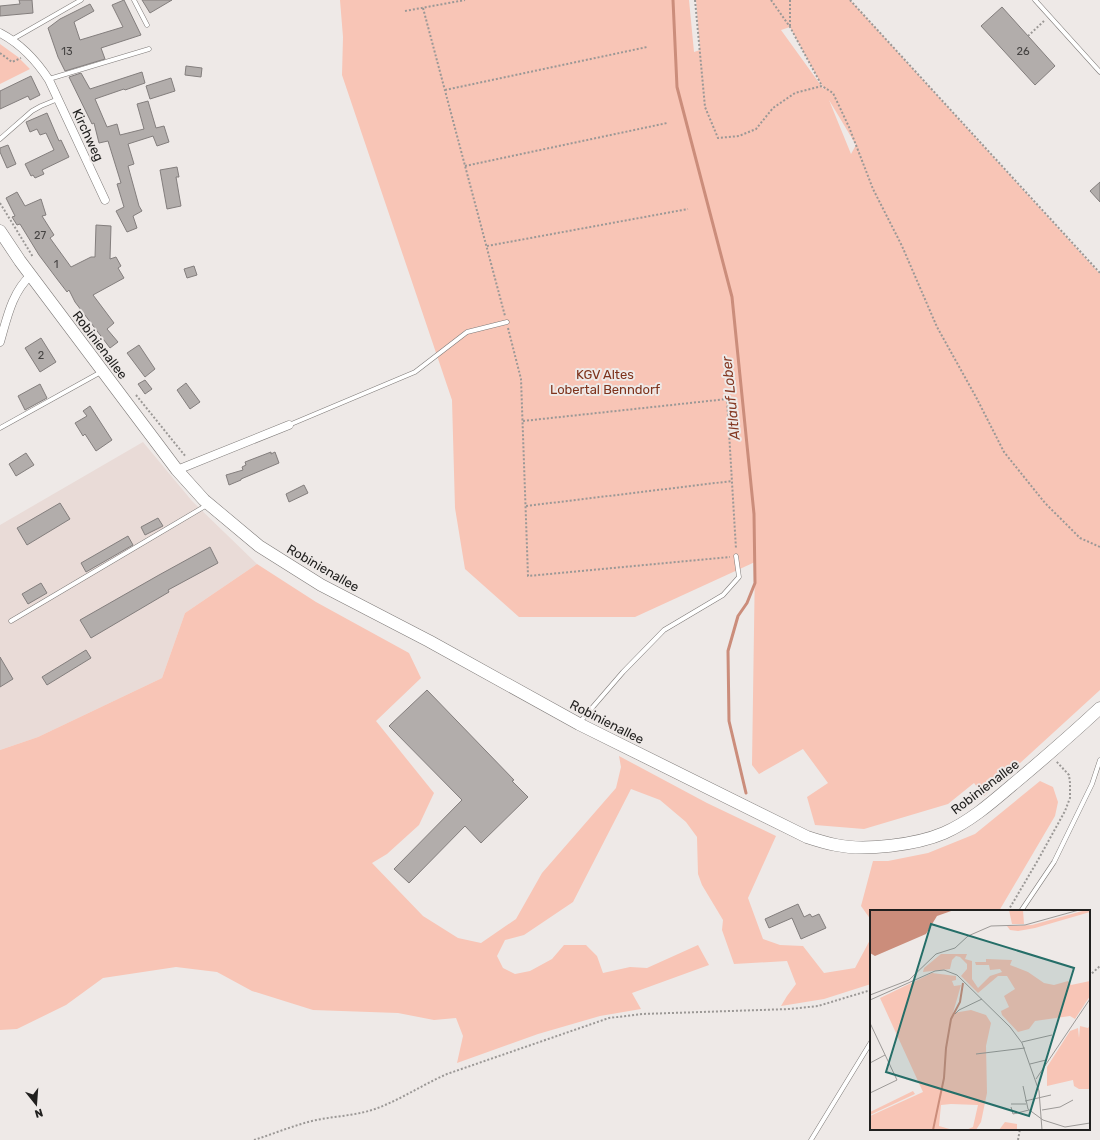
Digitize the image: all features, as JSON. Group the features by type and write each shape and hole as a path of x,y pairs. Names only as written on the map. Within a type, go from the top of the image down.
{"street":[{"name":"Kirchweg","path":"0,32 13,39 38,64 58,99 105,200"},
{"name":"Robinienallee","path":"0,231 102,371 177,470 209,504 259,546 321,585 429,641 579,724 806,837 837,845 869,847 909,844 943,833 969,820 1049,755 1100,708"},
{"path":"0,342 15,295 20,286 31,275"},
{"path":"177,470 289,425"}],"lane":[{"path":"13,39 81,0"},
{"path":"134,0 147,25"},
{"path":"1035,0 1100,72"},
{"path":"48,80 149,49"},
{"path":"0,139 32,111 58,99"},
{"path":"289,425 415,372 467,332 507,322"},
{"path":"0,428 102,371"},
{"path":"11,621 209,504"},
{"path":"579,724 623,672 664,630 723,595 739,577 736,556"},
{"path":"1022,910 1054,862 1092,784 1100,760"},
{"path":"811,1140 870,1044"}],"path":[{"path":"405,11 465,0"},
{"path":"695,0 705,107 718,138 739,136 756,129 773,108 795,93 822,86"},
{"path":"771,0 790,27 822,86 833,93 849,128 873,189 902,246 937,327 976,397 1004,452 1045,502 1080,538 1100,546"},
{"path":"790,0 790,27"},
{"path":"850,0 1100,273"},
{"path":"423,8 521,379 522,421 528,576 736,556 727,399 522,421"},
{"path":"1028,36 1050,16"},
{"path":"445,90 647,47"},
{"path":"0,54 12,62 28,54"},
{"path":"465,166 667,123"},
{"path":"0,204 34,260"},
{"path":"487,246 688,209"},
{"path":"133,391 192,464"},
{"path":"526,506 732,481"},
{"path":"1009,910 1065,811 1070,798 1069,775 1060,764 1049,755"},
{"path":"1090,975 1100,966"},
{"path":"254,1140 313,1121 346,1116 374,1109 447,1074 609,1018 642,1014 790,1009 818,1006 870,990"},
{"path":"1018,1140 1020,1130"}],"shaded area":[{"path":"143,442 192,501 257,564 185,613 162,678 38,737 0,750 0,525"}],"green space":[{"name":"KGV Altes Lobertal Benndorf","path":"340,0 689,0 694,52 700,50 696,0 850,0 1100,274 1100,690 984,796 974,783 948,804 864,829 815,825 807,797 828,783 803,749 759,774 752,765 755,562 635,617 519,617 465,569 455,508 452,400 342,75 343,37","holes":["790,27 825,91 781,30","829,100 856,145 851,154"]},
{"path":"0,44 18,57 30,69 0,84"},
{"path":"257,564 316,602 409,653 421,678 376,721 434,793 419,825 387,854 372,863 423,916 458,938 481,943 516,919 542,873 616,788 621,767 619,756 707,803 776,836 748,898 763,939 780,945 803,946 824,973 855,968 870,940 870,984 824,999 781,1006 796,984 787,961 734,964 722,930 723,920 702,885 698,874 697,837 686,822 660,800 631,789 573,902 524,935 505,940 497,956 503,968 515,974 530,971 552,959 564,945 586,945 597,956 603,973 630,967 647,968 698,945 709,965 632,993 641,1009 600,1016 538,1034 457,1063 463,1036 456,1018 434,1020 398,1013 313,1010 252,991 217,972 176,967 103,978 66,1005 17,1029 0,1030 0,750 38,737 162,678 185,613"},
{"path":"1040,781 1053,787 1058,802 1055,816 1000,910 870,910 870,919 861,906 873,861 888,861 928,853 975,834"}],"building":[{"path":"19,0 32,0 33,13 0,16 0,6 20,4"},
{"path":"124,0 141,35 101,48 105,59 65,71 58,57 48,28 60,19 90,4 94,11 74,22 80,40 123,27 112,5"},
{"path":"142,0 172,0 150,13"},
{"path":"1002,7 1055,66 1035,85 981,26"},
{"path":"186,66 202,68 201,77 185,75"},
{"path":"142,72 145,83 95,99 107,127 117,124 120,135 144,129 137,104 148,101 156,128 164,126 169,142 157,146 153,136 128,144 134,164 128,166 139,206 142,211 133,216 137,228 127,232 116,211 124,207 117,184 121,183 108,141 99,143 94,123 92,124 69,77 81,73 90,89"},
{"path":"31,76 40,95 30,100 28,96 0,109 0,91"},
{"path":"171,78 175,91 150,99 146,86"},
{"path":"47,113 59,141 61,140 69,157 42,170 44,174 35,178 33,175 31,176 25,164 54,150 46,133 40,135 37,129 30,132 26,122"},
{"path":"8,145 16,164 7,168 0,152 0,148"},
{"path":"177,167 179,177 176,177 181,206 167,209 160,170"},
{"path":"1100,182 1100,202 1090,191"},
{"path":"17,192 25,206 41,199 46,215 42,216 54,235 50,238 71,267 91,257 95,257 96,225 111,226 110,259 116,257 121,266 118,268 124,278 93,295 114,323 107,329 118,342 110,348 75,302 69,290 67,292 39,255 20,224 17,225 12,217 15,216 6,198"},
{"path":"194,266 197,275 187,278 184,269"},
{"path":"41,338 56,362 40,372 25,348"},
{"path":"139,345 155,369 145,377 127,353"},
{"path":"145,380 152,389 145,394 138,384"},
{"path":"186,383 200,402 190,409 177,390"},
{"path":"40,384 47,398 25,410 18,396"},
{"path":"90,406 112,440 96,451 85,434 83,436 75,423 87,416 83,411"},
{"path":"271,452 271,454 275,452 279,463 229,485 226,475 243,470 242,467 246,465 245,462"},
{"path":"26,453 34,465 16,476 9,464"},
{"path":"304,485 308,493 289,502 286,494"},
{"path":"60,503 70,519 27,545 17,528"},
{"path":"158,518 163,526 145,535 141,527"},
{"path":"128,536 133,545 86,572 81,563"},
{"path":"210,547 218,563 168,590 169,592 91,638 80,620"},
{"path":"41,583 47,593 28,604 22,594"},
{"path":"86,650 91,658 47,685 42,677"},
{"path":"0,657 13,679 0,687"},
{"path":"427,690 514,780 512,781 528,797 481,843 465,826 409,883 394,869 462,800 389,726"},
{"path":"798,904 804,917 810,914 812,917 819,914 826,928 801,939 792,918 769,928 765,919"}],"waterway":[{"name":"Altlauf Lober","path":"673,0 677,87 732,297 754,514 755,583 747,603 738,616 728,651 729,721 746,793"}]}
